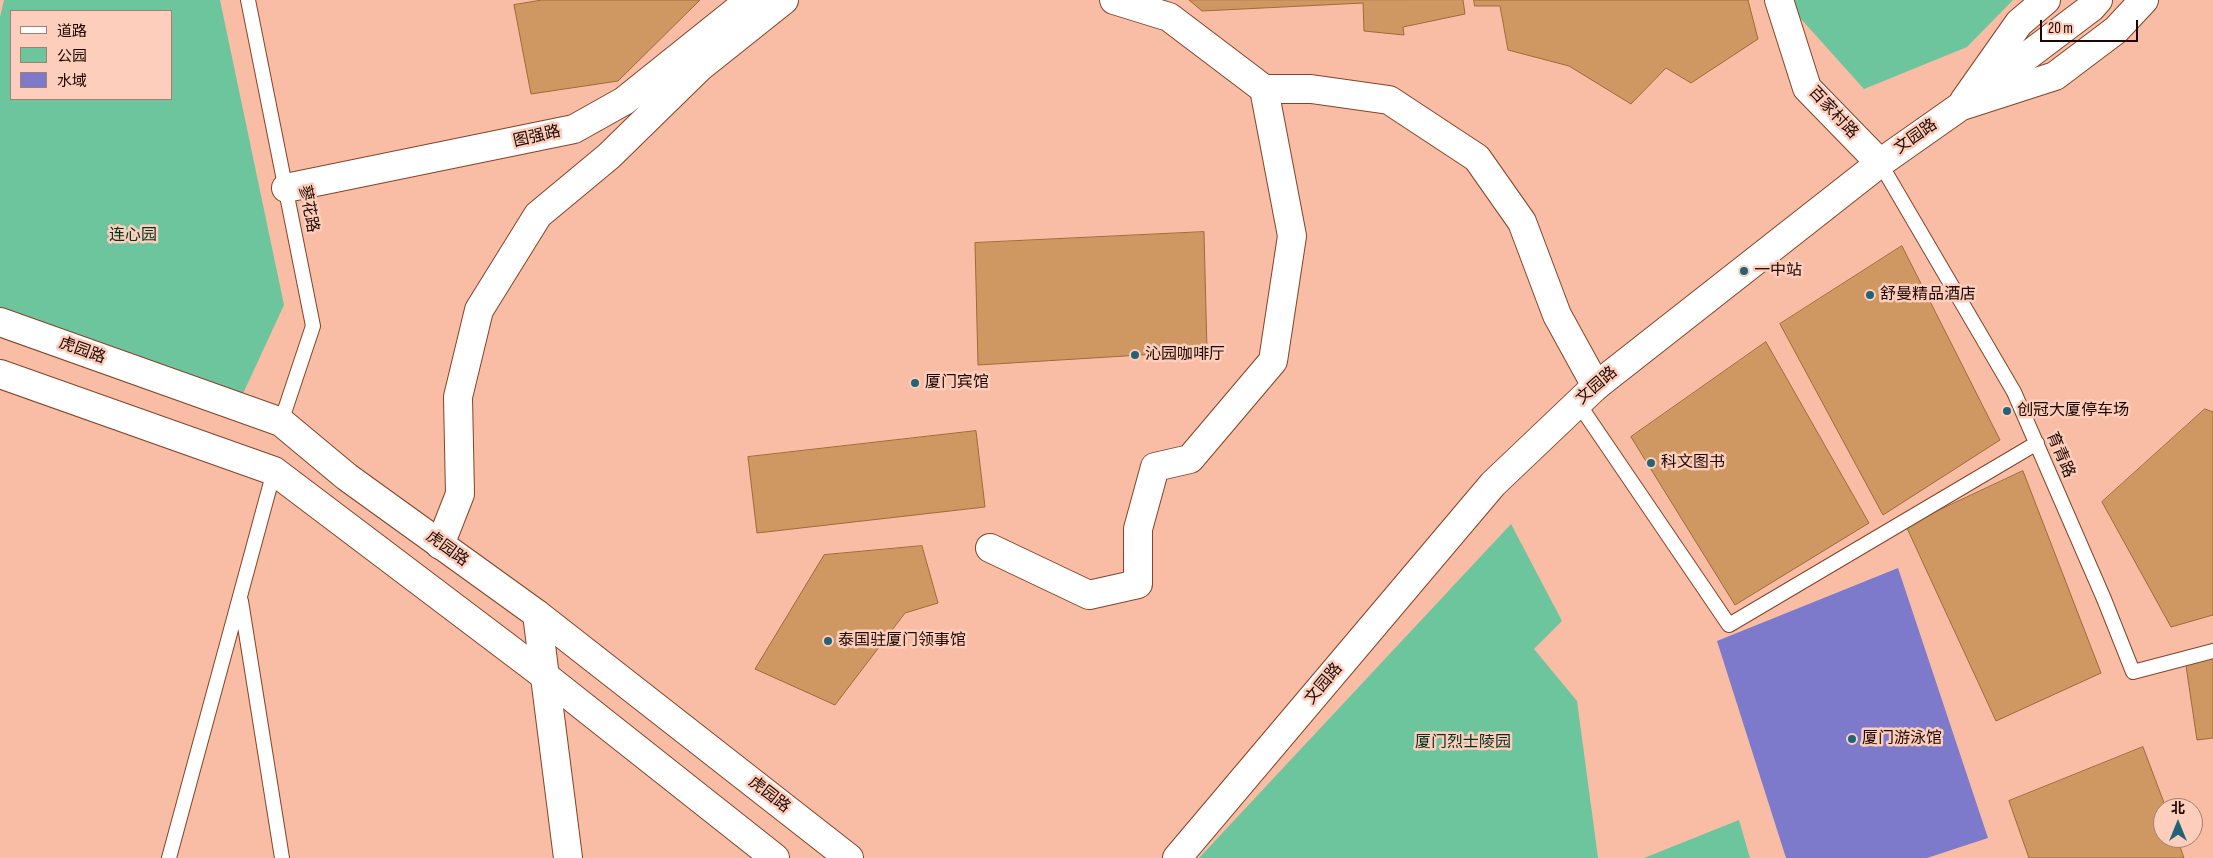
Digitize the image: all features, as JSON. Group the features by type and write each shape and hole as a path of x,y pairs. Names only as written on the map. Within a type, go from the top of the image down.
{"street":[{"name":"图强路","path":"286,188 574,129 624,101 750,0"},
{"path":"440,545 460,494 458,397 479,310 538,215 609,156 700,67 784,0"},
{"path":"1114,0 1169,17 1264,89 1311,89 1389,100 1477,158 1522,222 1587,394"},
{"name":"百家村路","path":"1779,0 1807,88 1880,163"},
{"path":"1961,106 2019,23 2046,0"},
{"name":"文园路","path":"1177,858 1493,484 1587,394 1880,163 1961,106 2092,7 2098,0"},
{"path":"1961,106 2055,76 2116,30 2144,0"},
{"path":"990,548 1089,595 1138,584 1138,529 1156,467 1190,459 1273,361 1292,236 1264,89"},
{"name":"虎园路","path":"0,322 281,422 347,477 537,614 850,858"},
{"path":"0,374 274,471 544,676 774,858"},
{"path":"537,614 568,858"}],"lane":[{"name":"蓼花路","path":"248,0 313,326 281,422"},
{"name":"育青路","path":"1880,163 2014,392 2133,672 2213,651"},
{"path":"1587,394 1729,625 2036,443"},
{"path":"169,858 274,471"},
{"path":"240,595 282,858"}],"green space":[{"name":"连心园","path":"4,0 220,0 284,305 234,413 0,331 0,17"},
{"path":"1793,0 2013,0 1967,47 1864,89 1793,10"},
{"name":"厦门烈士陵园","path":"1511,524 1562,621 1534,649 1577,701 1598,858 1199,858"},
{"path":"1739,820 1750,858 1644,858"}],"water":[{"name":"厦门游泳馆","path":"1898,568 1988,838 1927,858 1786,858 1717,641"}],"building":[{"path":"542,0 700,0 618,81 531,94 514,5"},
{"path":"1189,0 1463,0 1465,14 1403,27 1404,35 1364,31 1363,3 1202,11"},
{"path":"1474,0 1748,0 1758,39 1691,83 1666,68 1631,104 1569,66 1508,50 1500,6 1475,6"},
{"path":"1204,232 1207,351 978,365 975,243"},
{"path":"1902,246 2000,440 1883,515 1780,324"},
{"path":"1766,342 1869,523 1735,605 1631,437"},
{"path":"2205,409 2213,412 2213,615 2171,627 2102,502"},
{"path":"976,431 985,507 757,533 748,457"},
{"path":"2023,471 2101,673 1996,721 1906,526"},
{"name":"泰国驻厦门领事馆","path":"922,546 938,603 905,613 835,705 755,669 824,555"},
{"path":"2213,655 2213,738 2197,740 2185,659"},
{"path":"2143,747 2162,798 2153,798 2153,848 2180,848 2184,858 2029,858 2009,801"}],"place":[{"name":"一中站","path":"1744,271"},
{"name":"舒曼精品酒店","path":"1870,295"},
{"name":"沁园咖啡厅","path":"1135,355"},
{"name":"厦门宾馆","path":"915,383"},
{"name":"创冠大厦停车场","path":"2007,411"},
{"name":"科文图书","path":"1651,463"},
{"name":"泰国驻厦门领事馆","path":"828,641"},
{"name":"厦门游泳馆","path":"1852,739"}]}
